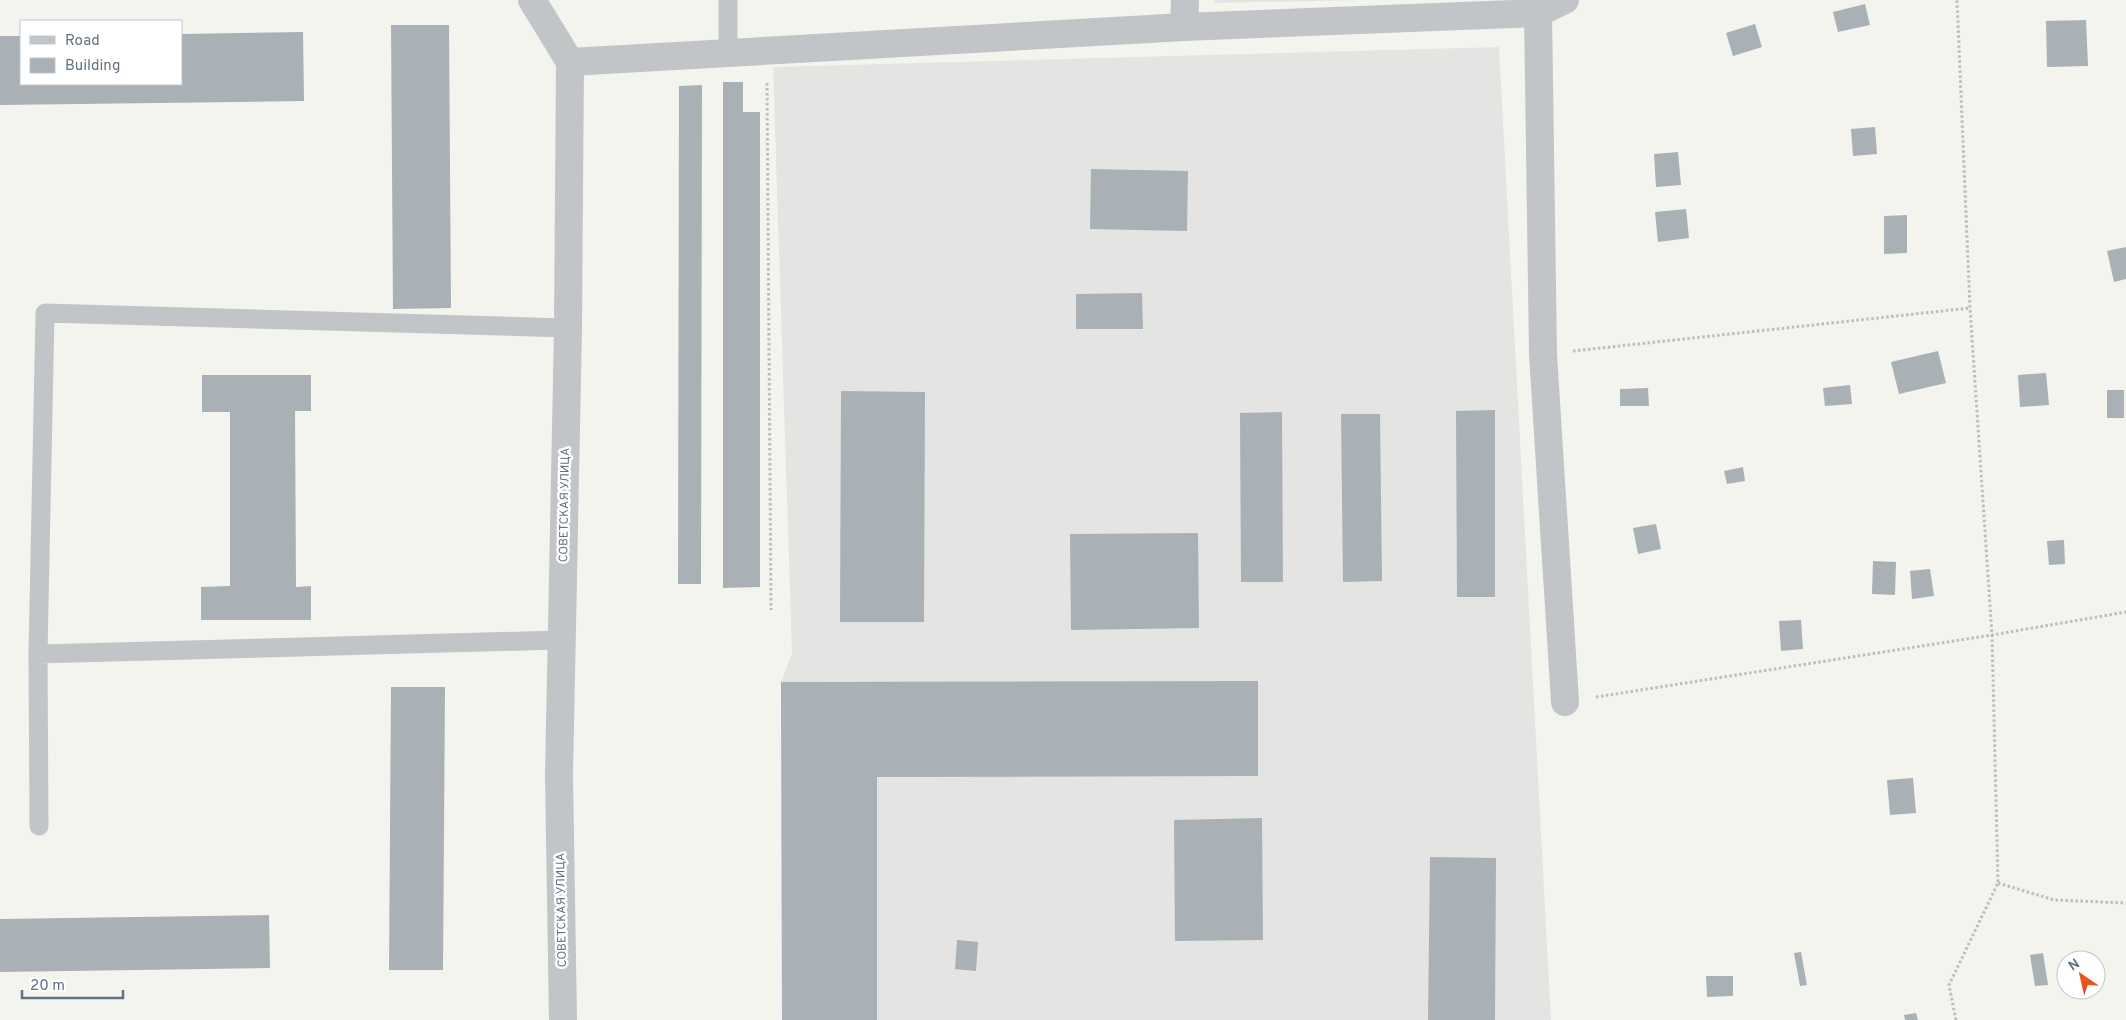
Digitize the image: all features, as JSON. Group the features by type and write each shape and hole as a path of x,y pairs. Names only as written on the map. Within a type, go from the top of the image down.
{"street":[{"path":"532,0 570,62 1184,27 1538,13 1565,0"},
{"path":"1184,27 1185,0"},
{"path":"1538,13 1543,354 1565,702"},
{"name":"СОВЕТСКАЯ УЛИЦА","path":"563,1020 559,775 568,328 570,62"}],"lane":[{"path":"728,0 728,53"},
{"path":"39,826 38,654 46,313 568,328"},
{"path":"38,654 562,640"}],"path":[{"path":"1956,1020 1949,985 1998,883 1992,635 1970,308 1957,0"},
{"path":"767,50 771,610"},
{"path":"1543,354 1970,308"},
{"path":"1565,702 2126,612"},
{"path":"1998,883 2054,900 2126,903"}],"shaded area":[{"path":"1214,0 1366,0 1214,3"},
{"path":"1499,47 1551,1020 782,1020 781,682 792,653 773,67"}],"building":[{"path":"1865,4 1870,25 1838,32 1833,12"},
{"path":"2086,20 2088,66 2047,67 2046,21"},
{"path":"1755,24 1762,47 1733,56 1726,33"},
{"path":"391,25 449,25 451,308 393,309"},
{"path":"303,32 304,101 0,105 0,36 20,36 20,85 182,85 182,34"},
{"path":"723,82 743,82 743,112 760,112 760,587 723,588"},
{"path":"702,85 701,584 678,584 679,86"},
{"path":"1875,127 1877,154 1853,156 1851,129"},
{"path":"1678,152 1681,185 1656,187 1654,154"},
{"path":"1091,169 1188,171 1187,231 1090,229"},
{"path":"1686,209 1689,238 1658,242 1655,212"},
{"path":"1907,215 1907,253 1884,254 1884,216"},
{"path":"2126,247 2126,279 2114,282 2107,251"},
{"path":"1142,293 1143,329 1076,329 1076,294"},
{"path":"1938,351 1946,383 1899,394 1891,362"},
{"path":"2046,373 2049,405 2020,407 2018,375"},
{"path":"202,375 311,375 311,411 295,411 296,587 311,586 311,620 201,620 201,587 230,586 230,412 202,412"},
{"path":"1850,385 1852,404 1825,406 1823,388"},
{"path":"1648,388 1649,406 1620,406 1620,389"},
{"path":"2107,390 2124,390 2124,418 2107,418"},
{"path":"841,391 925,392 924,622 840,622"},
{"path":"1495,410 1495,597 1457,597 1456,411"},
{"path":"1282,412 1283,582 1241,582 1240,413"},
{"path":"1341,414 1380,414 1382,581 1343,582"},
{"path":"1743,467 1745,481 1727,484 1724,471"},
{"path":"1656,524 1661,549 1638,554 1633,528"},
{"path":"1198,533 1199,628 1071,630 1070,534"},
{"path":"2064,540 2065,564 2049,565 2047,541"},
{"path":"1873,561 1896,562 1895,595 1872,594"},
{"path":"1930,569 1934,596 1912,599 1910,571"},
{"path":"1801,620 1803,649 1781,651 1779,621"},
{"path":"1258,681 1258,776 877,777 877,1020 782,1020 781,682"},
{"path":"391,687 445,687 443,970 389,970"},
{"path":"1913,778 1916,813 1890,815 1887,780"},
{"path":"1262,818 1263,940 1175,941 1174,820"},
{"path":"1430,857 1496,858 1495,1020 1428,1020"},
{"path":"269,915 270,968 0,972 0,919"},
{"path":"957,940 978,942 976,971 955,969"},
{"path":"1801,952 1807,985 1800,986 1794,953"},
{"path":"2043,953 2048,985 2035,986 2030,955"},
{"path":"1706,976 1733,976 1733,996 1707,997"},
{"path":"1916,1013 1918,1020 1905,1020 1904,1015"}]}
